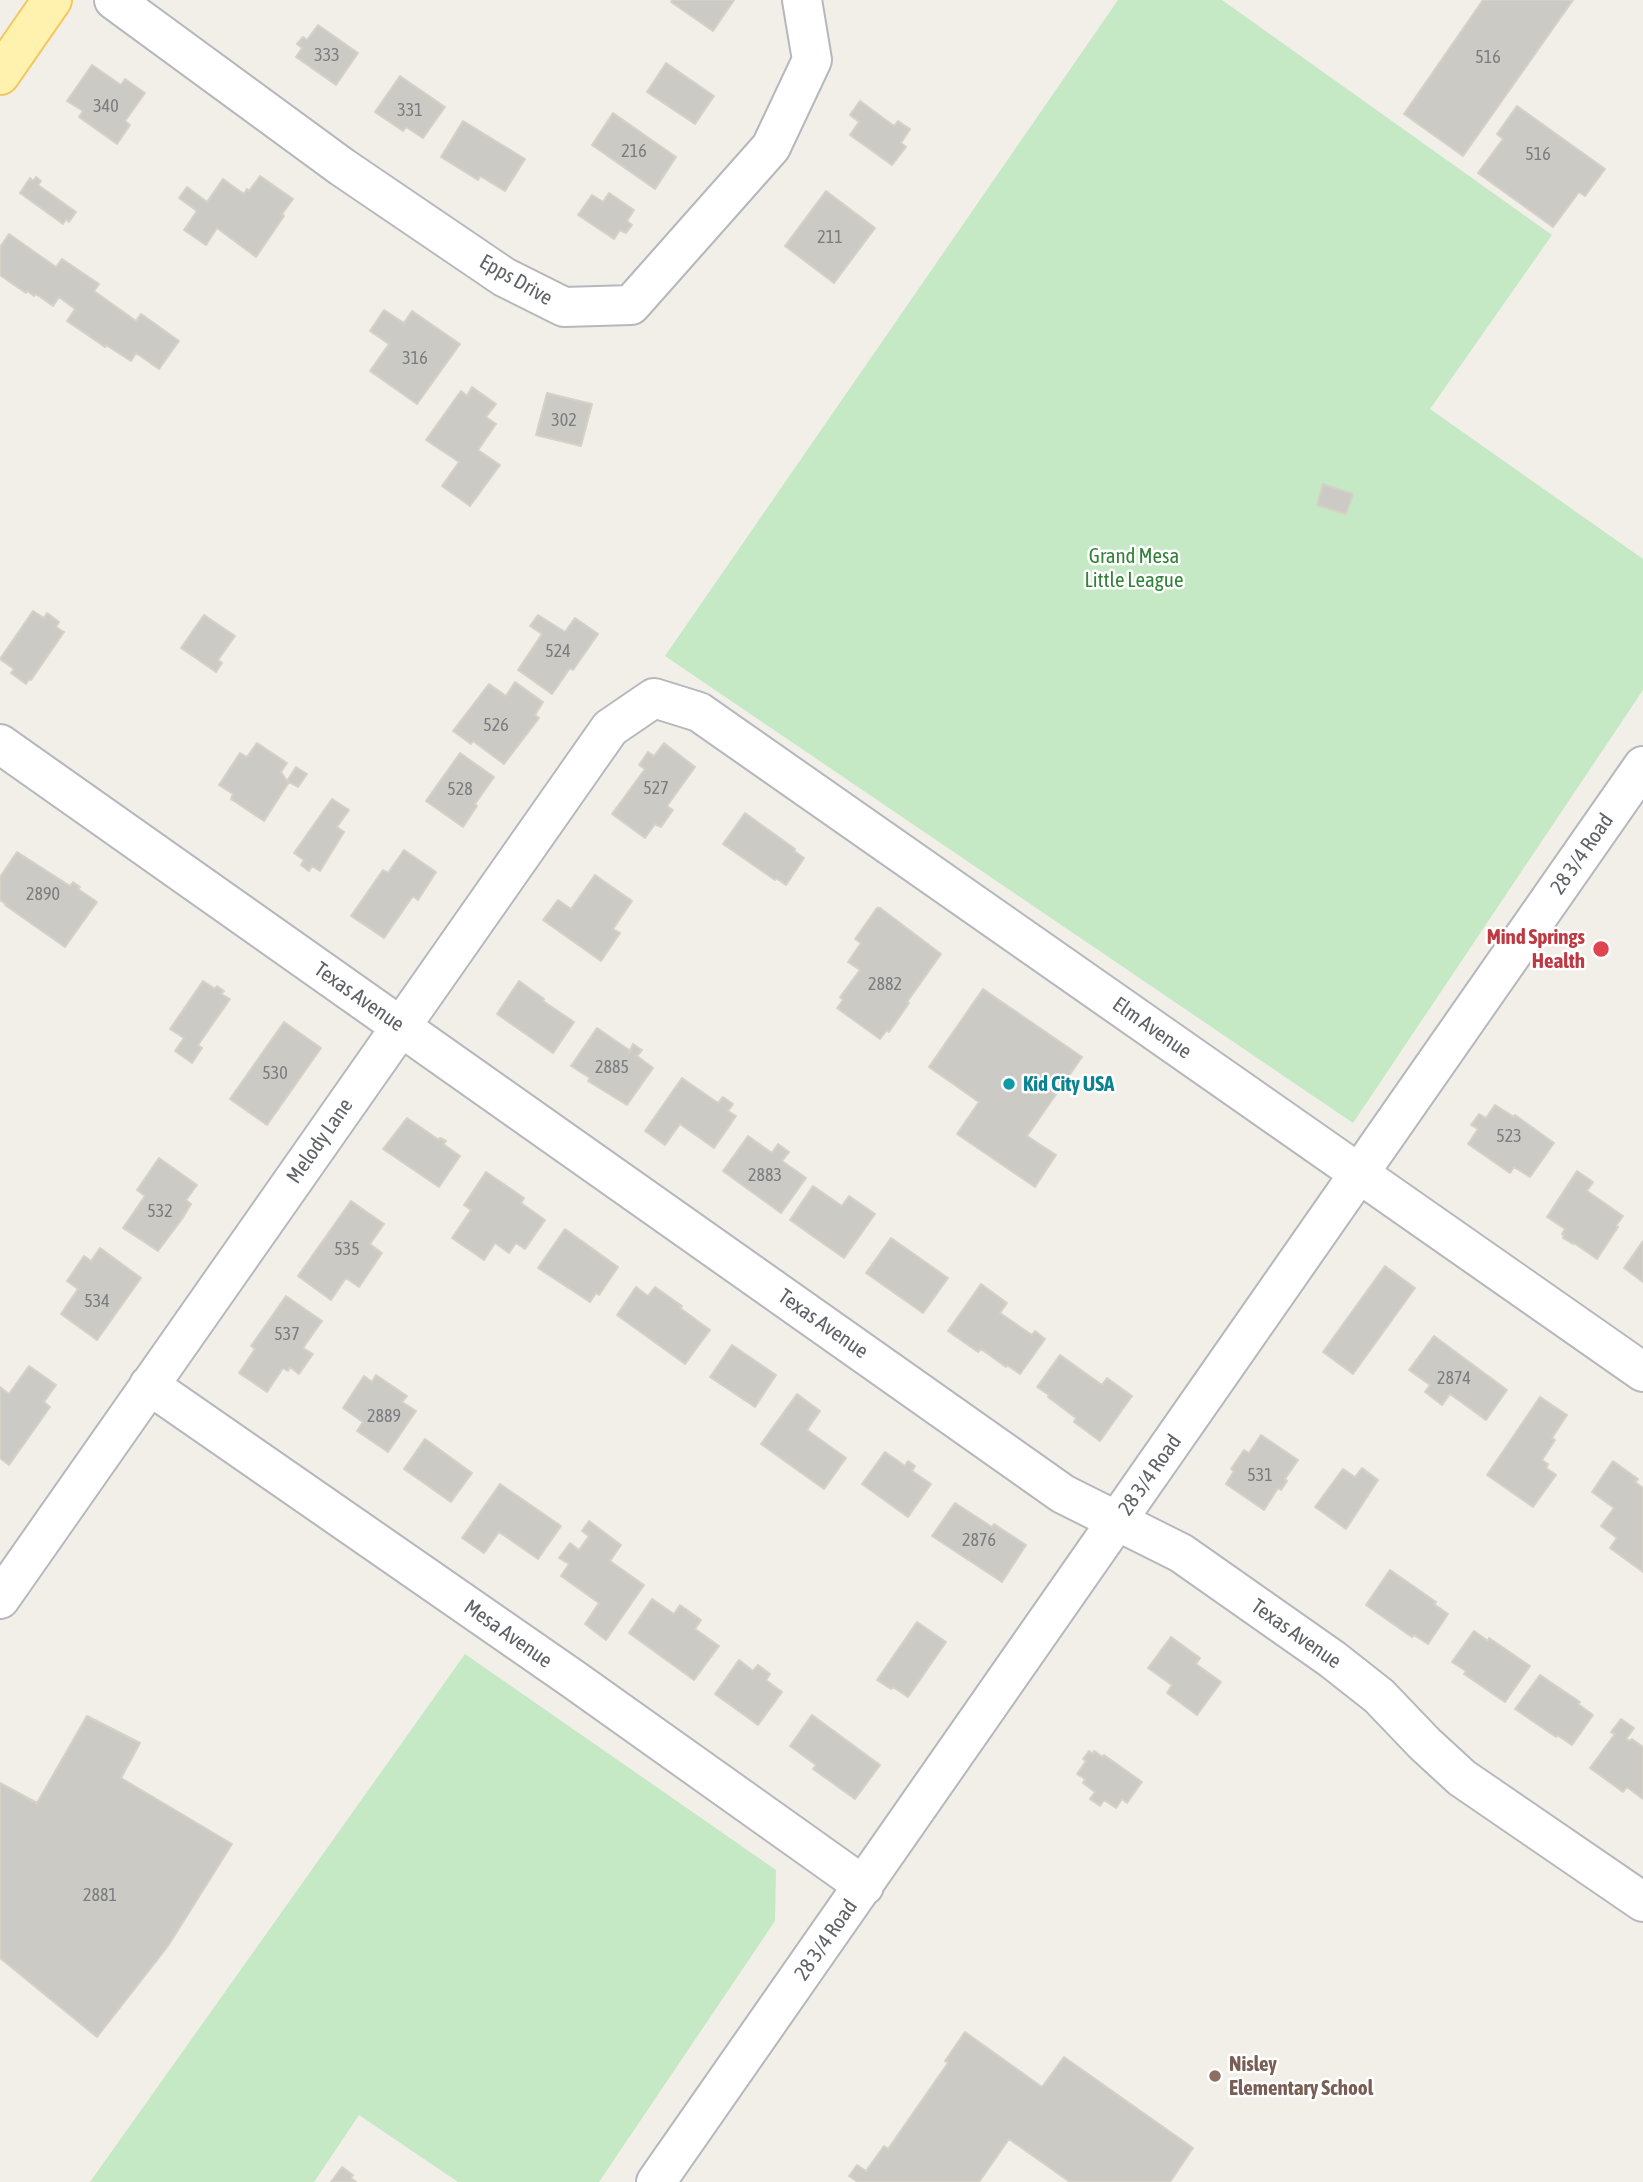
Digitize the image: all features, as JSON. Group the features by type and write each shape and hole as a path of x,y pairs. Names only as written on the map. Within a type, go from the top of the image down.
{"main road":[{"path":"0,75 52,0"}],"street":[{"name":"Epps Drive","path":"114,0 342,167 504,277 564,307 631,305 771,146 812,60 802,0"},
{"name":"Melody Lane","path":"0,1599 610,727 654,698"},
{"name":"Elm Avenue","path":"654,698 699,712 1643,1372"},
{"name":"Texas Avenue","path":"0,744 1063,1494 1181,1553 1332,1659 1379,1696 1462,1778 1643,1902"},
{"name":"28 3/4 Road","path":"656,2182 1643,766"},
{"name":"Mesa Avenue","path":"149,1385 562,1671 864,1886"}],"green space":[{"name":"Grand Mesa Little League","path":"1118,0 1222,0 1552,235 1430,409 1643,559 1643,690 1353,1123 665,656"},
{"path":"465,1654 776,1870 775,1921 599,2182 458,2182 359,2115 314,2182 90,2182"}],"building":[{"path":"734,0 713,31 671,2"},
{"path":"1483,0 1573,0 1463,156 1404,114"},
{"path":"318,25 358,53 336,85 296,57 302,48 297,44 303,37 307,40"},
{"path":"666,63 714,96 695,124 647,92"},
{"path":"92,65 121,85 125,79 145,93 125,121 130,125 117,144 79,117 83,111 67,101"},
{"path":"400,76 445,107 423,138 406,127 403,131 375,112"},
{"path":"860,101 894,126 898,121 910,129 901,143 906,147 892,165 850,135 859,122 850,115"},
{"path":"1517,106 1605,169 1585,196 1579,192 1553,227 1478,173 1503,139 1497,134"},
{"path":"613,113 676,157 655,189 592,145"},
{"path":"463,121 525,159 505,191 480,176 478,180 441,157"},
{"path":"260,176 293,199 256,257 217,228 206,245 184,230 197,211 179,198 187,187 207,202 223,179 244,194"},
{"path":"36,177 41,181 38,185 76,212 69,222 66,219 63,224 20,193 30,178 33,181"},
{"path":"826,191 875,228 834,283 785,246"},
{"path":"609,193 634,210 627,221 632,225 626,233 620,230 614,239 578,215 592,195 603,202"},
{"path":"9,234 56,267 62,259 99,284 94,291 136,321 141,314 179,341 159,369 136,353 131,361 67,321 75,309 59,297 53,306 36,294 34,296 27,291 26,293 0,275 0,247"},
{"path":"384,310 404,323 412,311 460,344 417,404 370,371 389,344 370,331"},
{"path":"472,387 496,404 486,417 496,424 478,450 500,465 470,506 442,486 459,462 426,440 461,391 467,396"},
{"path":"547,393 592,404 581,446 536,435"},
{"path":"1323,484 1353,494 1346,514 1317,505"},
{"path":"33,611 44,618 47,613 59,622 56,627 64,632 26,684 11,673 14,669 0,659"},
{"path":"204,615 235,636 218,660 222,663 216,672 181,648"},
{"path":"538,615 565,632 575,618 598,634 552,694 518,670 542,634 530,626"},
{"path":"515,682 543,702 535,715 539,718 504,764 473,741 471,744 453,731 489,684 506,696"},
{"path":"257,743 287,763 281,772 287,781 296,767 307,774 298,787 289,782 264,821 231,799 233,794 219,785 240,753 247,757"},
{"path":"664,743 695,767 667,806 673,810 661,827 655,824 645,838 612,814 645,769 639,765 648,752 654,756"},
{"path":"460,753 494,777 463,827 426,801"},
{"path":"332,799 349,810 337,827 344,832 320,871 312,866 309,871 301,865 304,860 294,853"},
{"path":"745,813 804,858 786,885 723,844"},
{"path":"404,850 436,872 418,900 413,896 384,938 351,916 383,870 388,873"},
{"path":"17,852 70,886 73,882 80,887 78,889 97,902 65,947 0,900 0,877"},
{"path":"595,875 632,901 613,929 620,933 601,961 543,920 558,900 571,909"},
{"path":"877,908 941,954 889,1032 887,1030 880,1039 837,1008 843,1000 840,997 860,970 848,962 861,943 855,939"},
{"path":"203,981 215,989 217,986 224,991 221,994 230,999 198,1045 202,1048 192,1063 175,1051 184,1038 170,1029"},
{"path":"519,981 574,1022 553,1053 497,1014"},
{"name":"Kid City USA","path":"983,989 1082,1057 1027,1136 1056,1155 1035,1187 957,1134 979,1102 929,1067"},
{"path":"284,1022 321,1048 267,1125 230,1099"},
{"path":"597,1028 629,1050 629,1053 633,1044 642,1050 637,1056 653,1068 627,1105 588,1081 590,1078 571,1066"},
{"path":"682,1078 718,1103 723,1097 733,1104 728,1111 736,1116 714,1148 680,1124 665,1145 645,1131"},
{"path":"1495,1105 1514,1117 1515,1115 1554,1143 1530,1177 1514,1167 1510,1173 1468,1144 1478,1129 1471,1125 1479,1114 1486,1118"},
{"path":"407,1118 439,1140 440,1138 446,1141 443,1144 460,1156 439,1187 383,1149"},
{"path":"748,1136 772,1153 778,1144 789,1152 782,1161 806,1178 781,1213 723,1171"},
{"path":"159,1158 197,1185 186,1200 191,1204 158,1251 123,1228 145,1196 137,1190"},
{"path":"1577,1171 1593,1182 1587,1191 1623,1216 1597,1259 1563,1238 1565,1229 1547,1217"},
{"path":"486,1172 524,1198 521,1203 545,1220 525,1249 516,1243 509,1253 495,1243 484,1260 452,1238 471,1210 464,1205"},
{"path":"813,1186 842,1206 849,1196 875,1214 844,1258 790,1220"},
{"path":"351,1201 384,1224 370,1244 382,1253 359,1287 346,1278 331,1300 298,1276"},
{"path":"565,1229 618,1267 599,1295 596,1293 590,1302 538,1268"},
{"path":"891,1238 948,1278 923,1313 866,1273"},
{"path":"1643,1241 1643,1282 1624,1268"},
{"path":"100,1248 141,1278 97,1340 61,1314 78,1289 67,1281 84,1256 91,1261"},
{"path":"1385,1266 1415,1288 1353,1374 1323,1352"},
{"path":"981,1284 1007,1303 1000,1313 1032,1335 1035,1331 1045,1339 1020,1374 981,1349 978,1352 948,1331"},
{"path":"636,1287 648,1296 655,1287 710,1330 685,1364 617,1315"},
{"path":"286,1296 322,1321 303,1348 313,1354 299,1374 290,1367 288,1371 283,1368 267,1392 239,1373 255,1349 251,1346"},
{"path":"1434,1336 1507,1390 1486,1420 1450,1394 1442,1405 1425,1392 1430,1385 1409,1370"},
{"path":"732,1345 776,1375 755,1407 710,1377"},
{"path":"1060,1355 1102,1385 1107,1378 1132,1396 1100,1441 1074,1422 1076,1418 1037,1387"},
{"path":"29,1366 56,1385 44,1402 50,1407 9,1465 0,1458 0,1387 9,1394"},
{"path":"376,1375 407,1396 402,1402 416,1411 388,1452 357,1431 363,1422 343,1408 364,1376 372,1382"},
{"path":"797,1394 820,1411 807,1430 846,1458 824,1489 761,1444"},
{"path":"1540,1397 1567,1415 1542,1460 1548,1464 1546,1468 1556,1475 1533,1507 1487,1475"},
{"path":"1261,1435 1298,1460 1281,1490 1278,1488 1264,1510 1226,1484 1234,1471 1231,1469 1244,1450 1249,1453"},
{"path":"425,1439 472,1473 451,1502 404,1469"},
{"path":"885,1452 905,1466 908,1461 915,1466 912,1471 931,1484 908,1517 862,1484"},
{"path":"1613,1461 1638,1479 1635,1482 1643,1488 1643,1572 1610,1548 1617,1538 1601,1526 1614,1508 1592,1492"},
{"path":"1362,1468 1378,1480 1346,1529 1315,1507 1343,1469 1355,1477"},
{"path":"500,1484 561,1526 538,1559 499,1532 484,1553 462,1538"},
{"path":"955,1503 1026,1545 1002,1582 932,1536"},
{"path":"589,1521 621,1545 610,1561 644,1585 606,1640 585,1624 599,1603 561,1576 569,1564 559,1558 570,1543 579,1550 589,1536 582,1531"},
{"path":"1390,1570 1436,1602 1434,1604 1448,1614 1428,1644 1414,1635 1412,1637 1366,1605"},
{"path":"652,1599 674,1614 680,1605 701,1620 695,1629 719,1646 694,1680 629,1633"},
{"path":"917,1622 946,1642 908,1697 877,1680"},
{"path":"1474,1631 1530,1666 1505,1702 1464,1674 1466,1671 1452,1662"},
{"path":"1171,1637 1200,1658 1196,1664 1221,1682 1197,1715 1167,1693 1172,1685 1148,1668"},
{"path":"739,1660 753,1671 758,1665 770,1674 766,1680 782,1692 758,1725 715,1694"},
{"path":"1540,1675 1580,1702 1578,1704 1593,1715 1572,1745 1515,1709"},
{"path":"812,1715 880,1765 855,1799 813,1769 816,1765 790,1746"},
{"path":"87,1716 140,1743 121,1778 232,1844 168,1946 97,2037 0,1958 0,1783 37,1803"},
{"path":"1621,1719 1634,1728 1626,1739 1632,1739 1643,1747 1643,1799 1627,1787 1623,1792 1590,1768 1615,1734 1611,1732"},
{"path":"1089,1751 1103,1757 1104,1755 1142,1782 1127,1803 1122,1799 1116,1808 1104,1800 1100,1806 1090,1799 1095,1792 1083,1783 1085,1779 1077,1774"},
{"path":"965,2032 1042,2087 1064,2057 1193,2148 1170,2182 1070,2182 1009,2139 979,2182 858,2182 849,2176 857,2165 866,2171 884,2146 888,2149 948,2063 945,2061"},
{"path":"342,2167 353,2175 351,2178 356,2182 331,2182"}],"place":[{"name":"Mind Springs Health","path":"1601,949"},
{"name":"Kid City USA","path":"1009,1084"},
{"name":"Nisley Elementary School","path":"1215,2076"}]}
